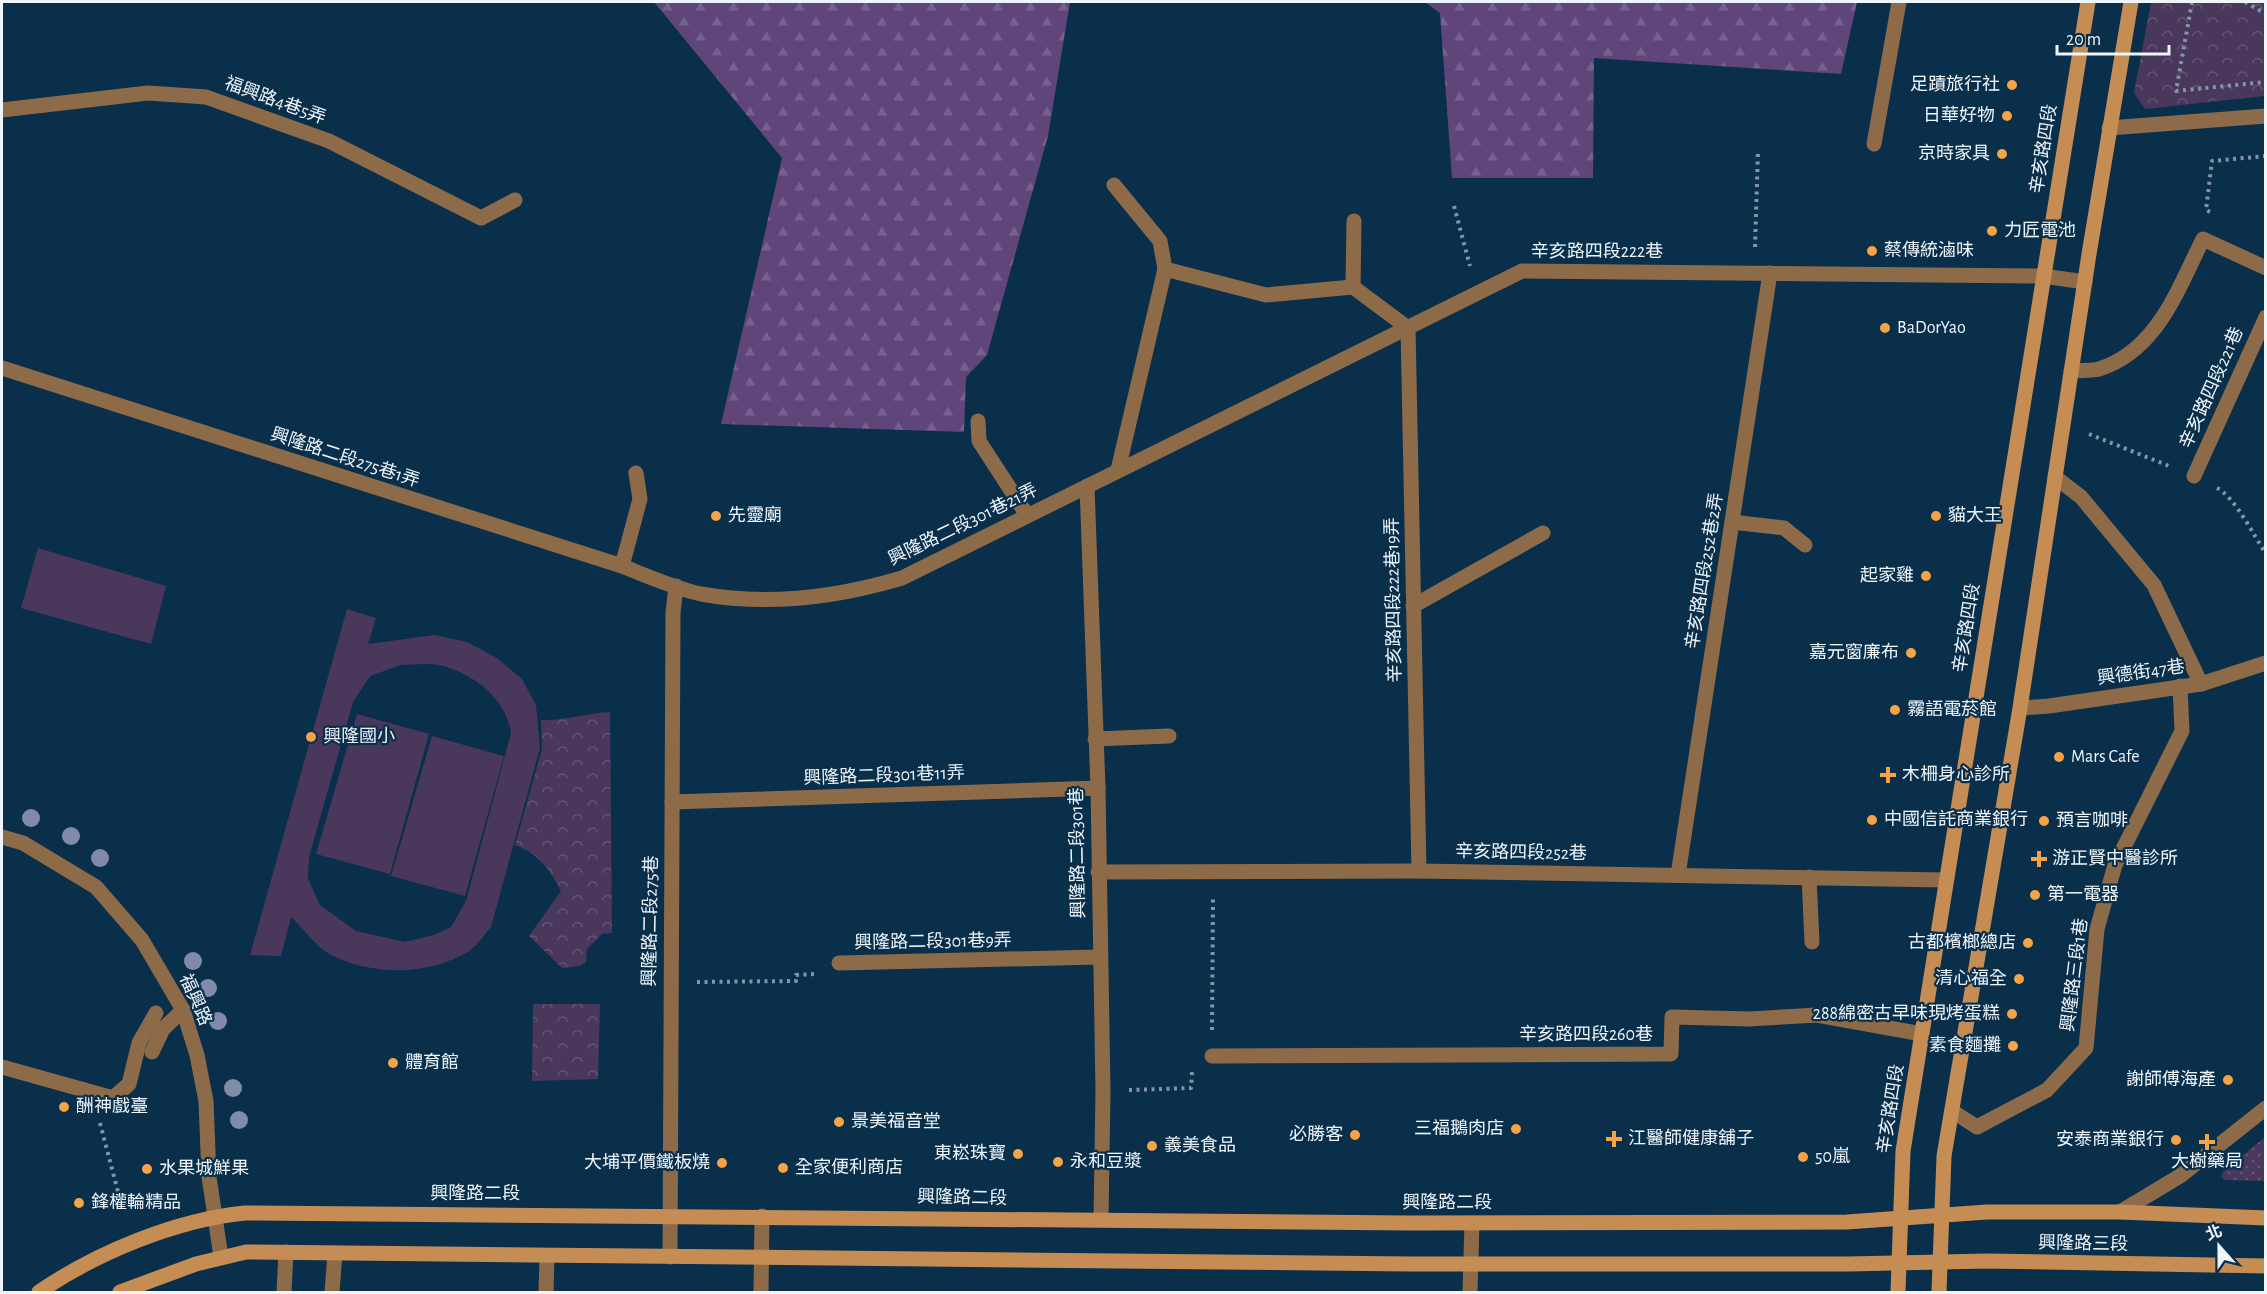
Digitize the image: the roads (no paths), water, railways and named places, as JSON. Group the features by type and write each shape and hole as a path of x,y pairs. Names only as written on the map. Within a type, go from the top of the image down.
{"main road":[{"name":"辛亥路四段","path":"1898,1293 1903,1151 2088,2"},
{"path":"1939,1293 1944,1156 2020,708 2109,128 2131,2"},
{"name":"興隆路二段","path":"39,1293 72,1269 182,1225 214,1216 261,1212 1472,1223 1835,1222 1900,1218"},
{"name":"興隆路三段","path":"1900,1218 1987,1212 2120,1212 2265,1218"},
{"path":"120,1293 220,1257 246,1252 1471,1264 1899,1263"},
{"name":"興隆路三段","path":"1899,1263 2265,1266"}],"street":[{"path":"1874,144 1899,2"},
{"name":"福興路4巷5弄","path":"2,110 148,93 206,97 329,141 481,218 514,200"},
{"path":"2109,128 2265,116"},
{"path":"1114,185 1160,241 1165,268 1118,470"},
{"path":"1353,287 1354,220"},
{"path":"2071,371 2098,369 2129,355 2162,322 2203,239 2265,268"},
{"path":"1165,268 1266,295 1353,287 1408,328"},
{"name":"辛亥路四段222巷","path":"1087,486 1522,271 2043,276 2085,282"},
{"name":"辛亥路四段252巷2弄","path":"1678,875 1732,522 1762,272"},
{"name":"辛亥路四段221巷","path":"2194,476 2265,317"},
{"name":"辛亥路四段222巷19弄","path":"1408,328 1419,871"},
{"name":"興隆路二段275巷1弄","path":"2,368 622,566 676,586"},
{"path":"978,421 979,441 1027,515"},
{"path":"622,566 640,499 636,473"},
{"path":"2055,477 2081,497 2154,585 2201,684"},
{"name":"興隆路二段301巷21弄","path":"676,586 701,594 783,600 858,591 902,578 1087,486"},
{"name":"興隆路二段301巷","path":"1087,486 1098,788 1103,1091 1101,1219"},
{"path":"1732,522 1784,528 1805,545"},
{"path":"1413,606 1543,533"},
{"name":"興隆路二段275巷","path":"670,1257 673,613 676,586"},
{"name":"興德街47巷","path":"2020,708 2049,706 2201,684 2265,663"},
{"name":"興隆路三段1巷","path":"1952,1111 1977,1127 2047,1090 2086,1048 2097,929 2115,865 2182,732 2180,686"},
{"path":"1095,739 1169,736"},
{"name":"興隆路二段301巷11弄","path":"672,802 1098,788"},
{"name":"福興路","path":"2,837 23,843 96,887 142,940 183,1010 197,1055 206,1101 214,1216 220,1257"},
{"name":"辛亥路四段252巷","path":"1098,872 1419,871 1945,880"},
{"path":"1809,877 1812,942"},
{"name":"興隆路二段301巷9弄","path":"839,963 1099,957"},
{"path":"152,1052 163,1029 183,1010"},
{"path":"2,1067 113,1098 129,1084 139,1043 156,1013"},
{"name":"辛亥路四段260巷","path":"1212,1056 1671,1054 1672,1017 1749,1019 1817,1015 1922,1034"},
{"path":"2120,1212 2180,1176 2265,1108"},
{"path":"761,1293 762,1216"},
{"path":"1470,1293 1472,1223"},
{"path":"284,1293 286,1252"},
{"path":"332,1293 335,1253"},
{"path":"546,1293 547,1256"}],"place":[{"name":"足蹟旅行社","path":"2012,85"},
{"name":"日華好物","path":"2007,116"},
{"name":"京時家具","path":"2002,154"},
{"name":"力匠電池","path":"1992,231"},
{"name":"蔡傳統滷味","path":"1872,251"},
{"name":"BaDorYao","path":"1885,328"},
{"name":"先靈廟","path":"716,516"},
{"name":"貓大王","path":"1936,516"},
{"name":"起家雞","path":"1926,576"},
{"name":"嘉元窗廉布","path":"1911,653"},
{"name":"霧語電菸館","path":"1895,710"},
{"name":"興隆國小","path":"311,737"},
{"name":"Mars Cafe","path":"2059,757"},
{"name":"木柵身心診所","path":"1888,775"},
{"name":"中國信託商業銀行","path":"1872,820"},
{"name":"預言咖啡","path":"2044,821"},
{"name":"游正賢中醫診所","path":"2039,859"},
{"name":"第一電器","path":"2035,895"},
{"name":"古都檳榔總店","path":"2028,943"},
{"name":"清心福全","path":"2019,979"},
{"name":"288綿密古早味現烤蛋糕","path":"2012,1014"},
{"name":"素食麵攤","path":"2013,1046"},
{"name":"體育館","path":"393,1063"},
{"name":"謝師傅海產","path":"2228,1080"},
{"name":"酬神戲臺","path":"64,1107"},
{"name":"景美福音堂","path":"839,1122"},
{"name":"三福鵝肉店","path":"1516,1129"},
{"name":"必勝客","path":"1355,1135"},
{"name":"江醫師健康舖子","path":"1614,1139"},
{"name":"安泰商業銀行","path":"2176,1140"},
{"name":"大樹藥局","path":"2207,1142"},
{"name":"義美食品","path":"1152,1146"},
{"name":"東崧珠寶","path":"1018,1154"},
{"name":"50嵐","path":"1803,1157"},
{"name":"永和豆漿","path":"1058,1162"},
{"name":"大埔平價鐵板燒","path":"722,1163"},
{"name":"全家便利商店","path":"783,1168"},
{"name":"水果城鮮果","path":"147,1169"},
{"name":"鋒權輪精品","path":"79,1203"}]}
